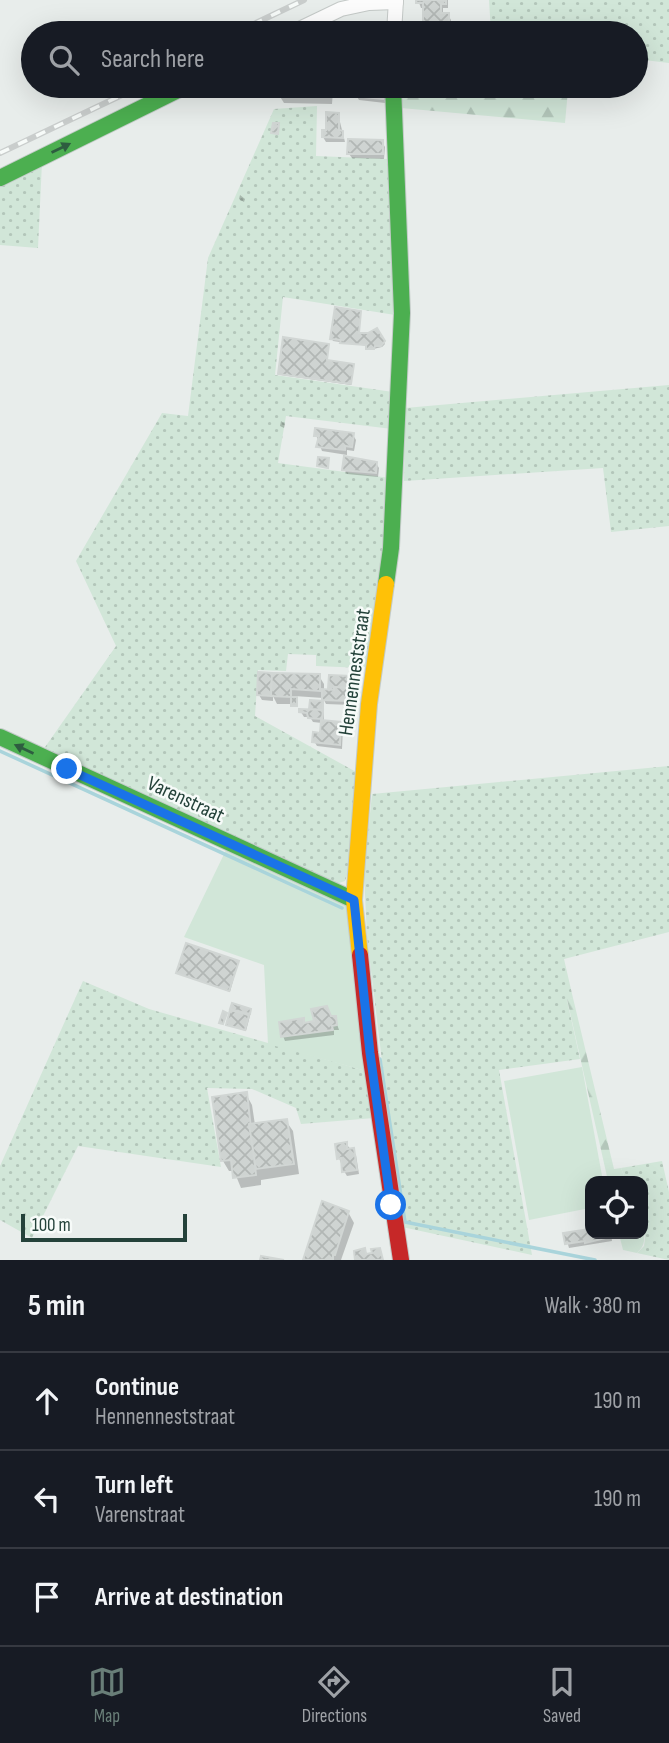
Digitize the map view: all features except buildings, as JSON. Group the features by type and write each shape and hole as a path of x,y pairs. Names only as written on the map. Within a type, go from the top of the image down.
{"street":[{"path":"316,21 341,9 396,1 395,21"},
{"path":"0,178 162,98"},
{"name":"Hennenneststraat","path":"393,98 402,313 391,548 369,704 354,900 370,1053 401,1260"},
{"name":"Varenstraat","path":"0,737 354,900"}],"green space":[{"path":"489,0 669,0 669,63 648,60 648,21 490,21"},
{"path":"401,98 567,98 565,123 401,108"},
{"path":"317,106 316,156 389,159 395,315 283,297 275,375 393,392 392,429 286,416 278,463 390,478 370,663 363,668 316,666 316,655 288,654 286,671 258,670 255,716 358,773 347,875 345,881 336,884 43,750 116,646 76,561 162,413 188,416 208,258 274,109"},
{"path":"42,162 38,248 0,245 0,183"},
{"path":"669,385 669,526 611,532 603,468 404,481 405,408"},
{"path":"669,766 669,932 564,959 573,998 567,1000 580,1059 499,1070 532,1255 402,1227 367,937 364,873 372,794"},
{"path":"226,850 346,905 366,1071 268,1044 264,965 184,937"},
{"path":"83,981 149,1009 366,1071 374,1118 301,1124 296,1108 252,1089 207,1088 221,1167 78,1146 32,1238 0,1220 0,1166"},
{"path":"573,998 614,1169 621,1168 624,1176 607,1176 567,999"},
{"path":"582,1067 602,1176 585,1176 585,1209 529,1220 504,1081"},
{"path":"662,1161 669,1192 669,1260 637,1253 644,1246 645,1239 648,1239 648,1176 624,1176 621,1168"},
{"path":"620,1239 644,1239 637,1253 623,1250"}],"waterway":[{"path":"0,751 342,908"},
{"path":"380,1059 405,1222 595,1260"}],"railway":[{"path":"260,21 304,0"},
{"path":"0,153 116,98"}],"traffic: fast":[{"path":"0,178 162,98"},
{"path":"386,584 391,548 402,313 393,98"},
{"path":"0,737 354,900"}],"traffic: slow":[{"path":"360,955 354,900 369,704 386,584"}],"traffic: jam":[{"path":"360,955 370,1053 401,1260"}],"route":[{"path":"67,769 354,900 370,1053 391,1205"}]}
